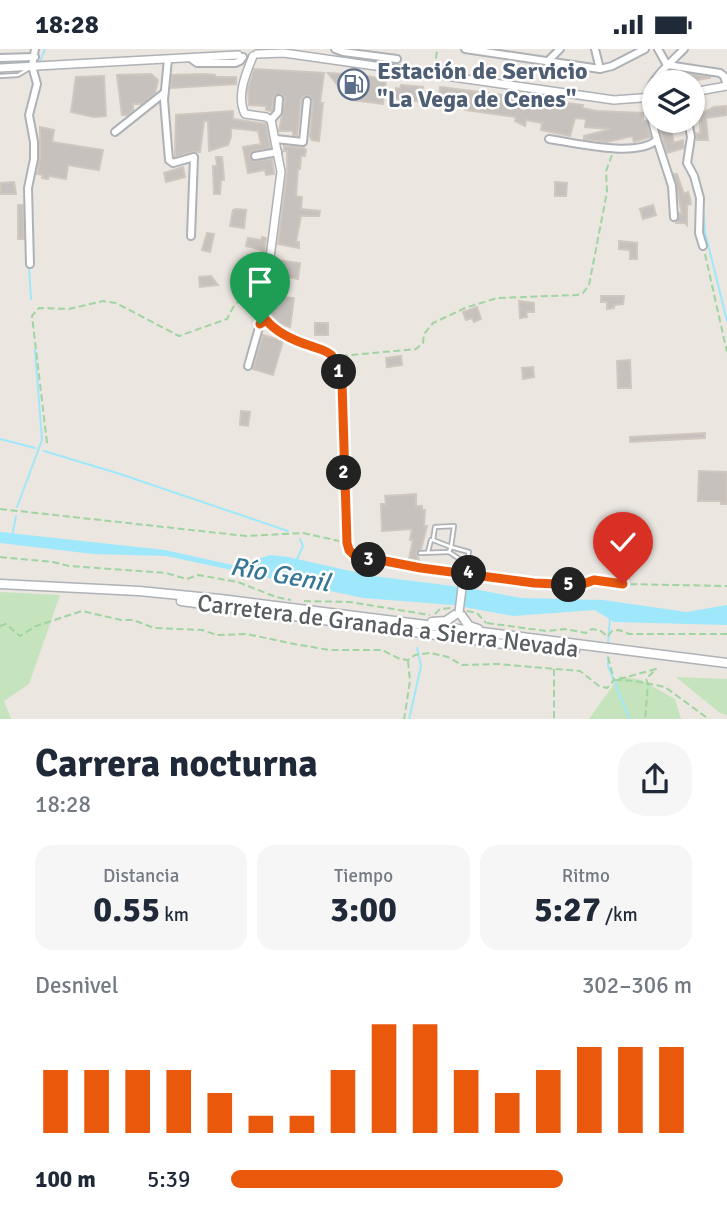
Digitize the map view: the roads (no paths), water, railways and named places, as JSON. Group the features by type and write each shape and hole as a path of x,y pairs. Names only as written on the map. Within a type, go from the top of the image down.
{"main road":[{"name":"Carretera de Granada a Sierra Nevada","path":"0,584 220,599 727,663"},
{"name":"Carretera de Granada a Sierra Nevada","path":"123,592 505,644 654,654"},
{"path":"417,624 438,623 458,613"},
{"path":"458,613 453,626 459,634 505,644"},
{"path":"458,613 474,628 522,638"},
{"path":"374,627 389,625 450,632 455,629"}],"street":[{"path":"0,58 35,53 41,49"},
{"path":"205,56 219,49"},
{"path":"335,49 397,59"},
{"path":"465,49 600,69 612,66 645,49"},
{"path":"547,62 560,49"},
{"path":"595,49 600,69"},
{"path":"658,49 667,65"},
{"path":"663,70 684,49"},
{"path":"0,68 281,51 614,100 642,98"},
{"path":"30,264 28,188 34,142 29,115 37,84 32,66 35,53"},
{"path":"190,58 197,63 235,63 247,54"},
{"path":"247,54 241,102 243,109 245,114 271,120 281,172 272,256 263,304 266,320 291,338 333,356 342,383 349,550 354,555 534,583 580,585 594,580"},
{"path":"169,59 164,93 169,160 173,163 194,157 191,236"},
{"path":"667,65 720,73 724,76 727,86 705,90"},
{"path":"116,132 164,93"},
{"path":"271,120 278,112 279,99"},
{"path":"276,139 303,142 307,101"},
{"path":"656,133 672,186 674,217"},
{"path":"690,133 687,163 700,198 699,233 703,246"},
{"path":"549,139 613,148 642,148 657,140"},
{"path":"255,156 278,152"},
{"path":"248,366 260,324 266,320"},
{"path":"458,613 465,572"}],"lane":[{"path":"0,76 18,75 32,66"},
{"path":"428,552 435,527 454,526 449,552"},
{"path":"433,540 470,552 465,572"},
{"path":"420,553 449,552"},
{"path":"449,552 465,572"}],"water":[{"name":"Río Genil","path":"0,532 165,550 237,566 270,555 288,557 373,576 469,588 521,598 603,600 687,612 727,605 727,625 614,622 595,610 513,616 453,605 363,598 166,556 93,554 0,543"}],"waterway":[{"path":"39,64 45,49"},
{"path":"32,94 33,79"},
{"path":"30,138 30,164"},
{"path":"703,207 705,232 727,321"},
{"path":"29,268 31,299"},
{"path":"17,507 42,440 35,350"},
{"path":"0,439 35,448"},
{"path":"44,451 288,531"},
{"path":"12,536 16,516"},
{"name":"Río Genil","path":"297,559 303,546 300,539"},
{"path":"608,644 610,618"},
{"path":"409,719 421,666 417,648"},
{"path":"608,657 608,666 630,719"}],"place":[{"name":"Estación de Servicio \"La Vega de Cenes\"","path":"354,85"}]}
